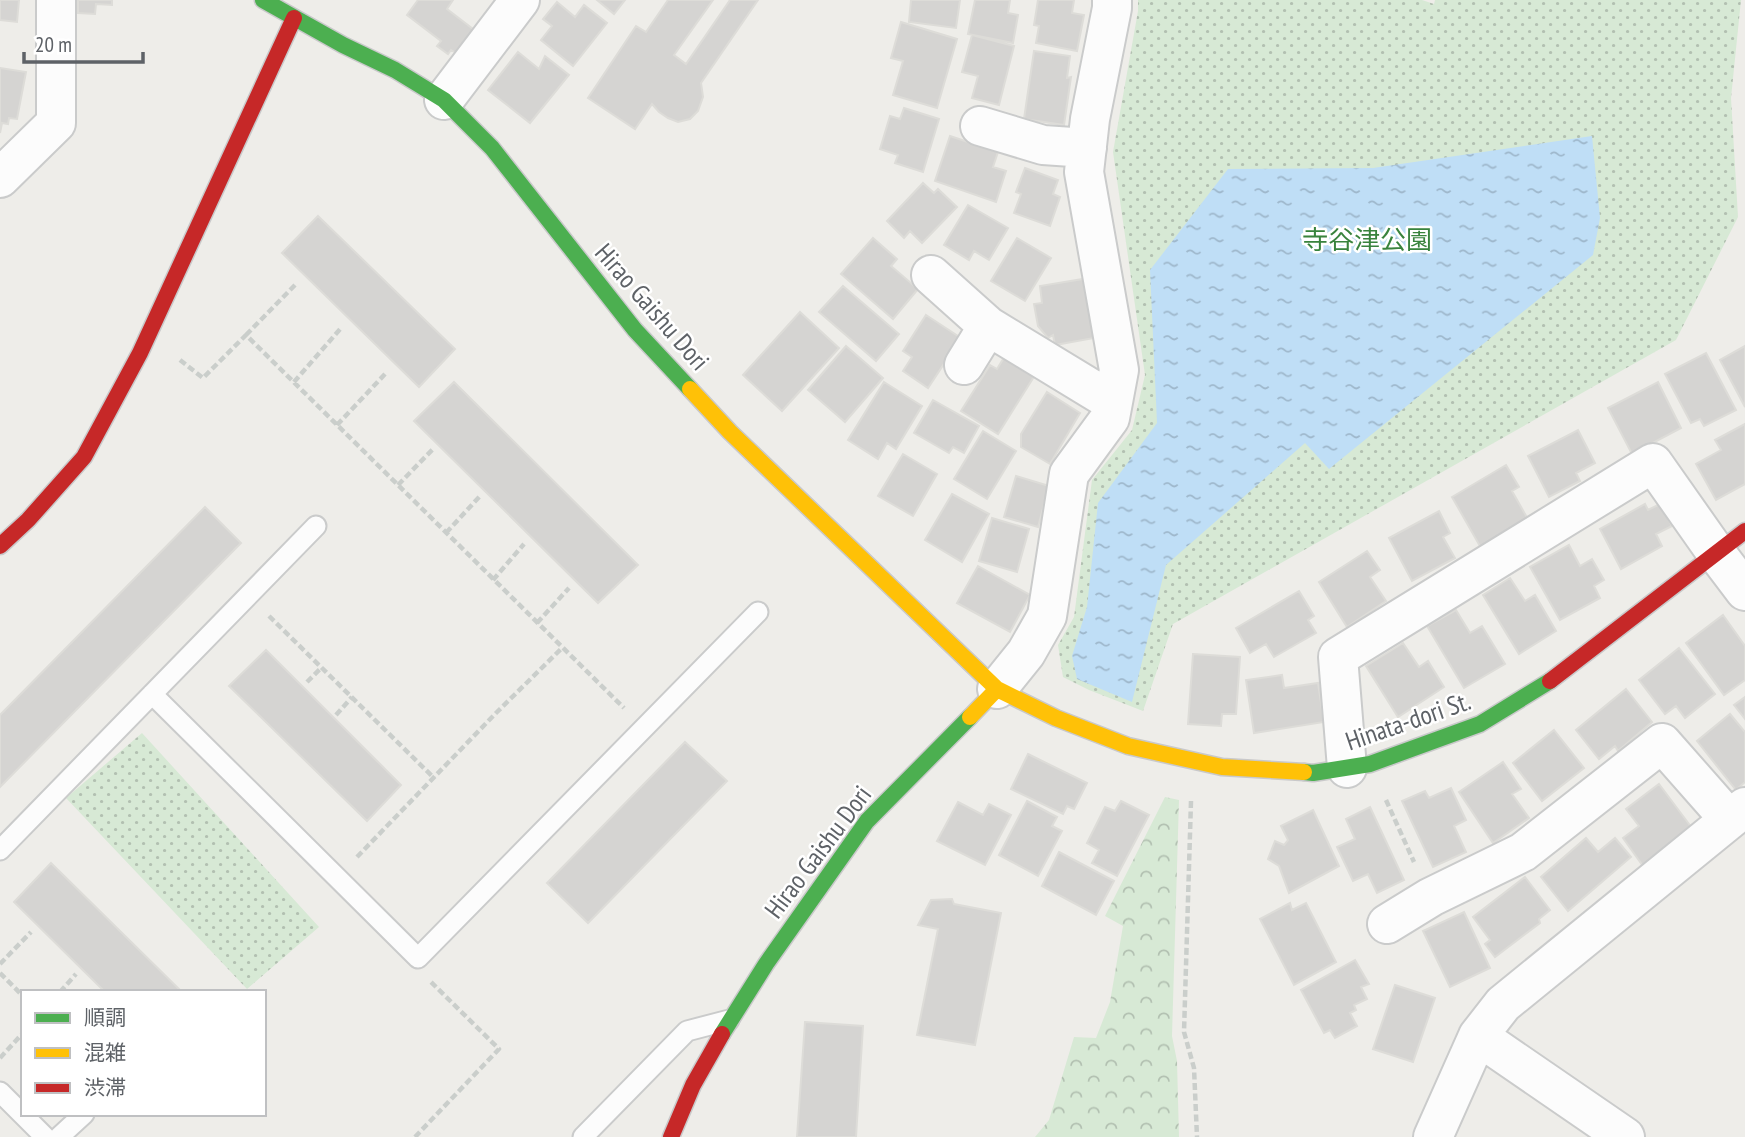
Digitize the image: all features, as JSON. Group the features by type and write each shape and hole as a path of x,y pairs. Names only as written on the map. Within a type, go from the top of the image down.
{"street":[{"path":"0,178 56,123 56,0"},
{"name":"Hirao Gaishu Dori","path":"263,0 343,45 396,70 444,100 492,148 635,330 730,432 997,689 867,821 766,964 730,1020 693,1085 671,1137"},
{"path":"444,100 520,0"},
{"path":"997,689 1026,653 1047,617 1069,474 1110,418 1119,370 1084,172 1090,119 1112,0"},
{"path":"0,546 28,520 83,457 140,352 294,18"},
{"path":"980,126 1042,145 1087,148"},
{"path":"931,275 988,326 1113,402"},
{"path":"964,365 988,326"},
{"path":"1359,766 1338,657 1653,463 1731,542 1745,591"},
{"name":"Hinata-dori St.","path":"997,689 1056,718 1128,746 1222,767 1313,773 1359,766 1480,724 1551,681 1731,542"},
{"path":"1387,924 1430,898 1523,852 1662,743 1737,813 1503,1004 1478,1036 1433,1137"},
{"path":"1478,1036 1613,1134"}],"lane":[{"path":"0,850 316,526"},
{"path":"152,694 418,957 758,612"},
{"path":"583,1137 687,1031 730,1020"},
{"path":"0,1092 21,1113"},
{"path":"24,1116 45,1137"},
{"path":"59,1137 82,1116"}],"path":[{"path":"177,357 203,378 295,285"},
{"path":"294,382 341,328"},
{"path":"246,335 645,728"},
{"path":"338,425 386,373"},
{"path":"398,485 433,449"},
{"path":"446,533 480,496"},
{"path":"493,580 524,544"},
{"path":"537,624 569,588"},
{"path":"248,596 434,778"},
{"path":"375,839 562,648"},
{"path":"307,682 321,668"},
{"path":"336,715 352,697"},
{"path":"1359,766 1430,898"},
{"path":"1191,800 1184,1032 1194,1068 1197,1137"},
{"path":"0,964 31,932"},
{"path":"415,1137 499,1049 412,963 418,957"},
{"path":"0,973 21,994"},
{"path":"62,990 76,974"},
{"path":"0,1058 21,1035"}],"green space":[{"name":"寺谷津公園","path":"1138,0 1422,0 1434,4 1435,0 1741,0 1731,98 1738,217 1676,340 1173,624 1143,711 1063,677 1058,645 1074,617 1092,480 1132,430 1145,375 1113,152"},
{"path":"142,733 319,927 247,989 66,798"},
{"path":"1165,797 1179,800 1172,1036 1177,1061 1179,1137 1035,1137 1049,1120 1074,1037 1096,1038 1110,1002 1123,926 1105,916"}],"water":[{"path":"1592,136 1600,218 1593,255 1329,469 1305,443 1166,565 1132,702 1077,679 1072,656 1087,607 1098,503 1157,423 1150,270 1228,169 1373,168"}],"building":[{"path":"0,0 19,0 17,22 0,20"},
{"path":"78,0 112,0 112,5 96,4 95,14 78,13"},
{"path":"418,0 453,0 447,9 473,29 456,53 451,50 448,54 437,46 441,41 407,15"},
{"path":"597,0 625,0 614,14"},
{"path":"668,0 713,0 674,55 686,64 730,0 758,0 701,83 703,97 698,111 690,119 678,122 659,112 652,104 635,129 588,98 636,26 646,32"},
{"path":"911,0 960,0 956,28 909,22"},
{"path":"975,0 1010,0 1008,13 1018,15 1013,43 968,34"},
{"path":"1038,0 1074,0 1072,13 1084,15 1077,51 1036,43 1039,26 1034,25"},
{"path":"557,2 575,17 584,5 607,23 573,66 541,40 552,26 543,19"},
{"path":"901,22 957,39 937,108 893,95 903,61 891,58"},
{"path":"972,35 1014,46 999,105 972,98 978,76 962,72"},
{"path":"1034,51 1070,56 1067,78 1071,77 1064,125 1024,119"},
{"path":"518,52 539,69 545,56 569,75 530,123 488,90"},
{"path":"0,68 26,72 17,119 9,118 8,124 2,123 0,133"},
{"path":"904,108 939,119 923,172 895,163 898,155 880,149 890,116 900,119"},
{"path":"950,136 998,152 993,167 1006,171 996,202 935,181"},
{"path":"1025,168 1058,180 1053,194 1060,197 1050,226 1014,213 1021,194 1016,192"},
{"path":"923,183 934,193 938,189 957,207 922,243 910,231 904,238 887,221"},
{"path":"968,205 1008,228 989,260 974,251 969,260 944,245"},
{"path":"318,216 455,349 419,387 282,253"},
{"path":"873,238 897,259 891,266 918,289 893,319 841,274"},
{"path":"1017,238 1051,258 1025,301 991,281"},
{"path":"1083,279 1094,338 1055,345 1053,335 1048,338 1038,326 1034,304 1042,303 1040,286"},
{"path":"843,286 899,334 876,361 819,312"},
{"path":"800,312 839,348 782,411 743,375"},
{"path":"926,315 961,338 928,388 903,371 912,357 903,351"},
{"path":"846,346 883,378 845,422 808,390"},
{"path":"1745,346 1745,407 1720,360"},
{"path":"1706,353 1736,410 1704,426 1700,419 1691,423 1665,374"},
{"path":"1005,356 1035,375 998,434 961,411 990,365 997,369"},
{"path":"454,382 638,565 598,603 414,421"},
{"path":"884,382 922,406 896,449 887,443 878,459 848,440"},
{"path":"1658,382 1681,428 1632,454 1608,408"},
{"path":"1047,392 1080,413 1050,464 1021,447 1021,434"},
{"path":"933,400 979,426 964,453 953,447 949,453 914,433"},
{"path":"1745,424 1745,484 1716,500 1696,464 1721,450 1715,440"},
{"path":"1578,430 1595,463 1576,473 1580,481 1549,497 1528,456"},
{"path":"983,431 1016,451 987,499 954,479"},
{"path":"903,454 937,474 913,516 878,496"},
{"path":"1506,465 1519,487 1512,491 1529,521 1481,548 1452,497"},
{"path":"1016,476 1049,486 1038,527 1004,517"},
{"path":"952,494 989,514 962,562 925,540"},
{"path":"1645,504 1648,510 1660,504 1672,526 1656,534 1662,546 1621,569 1600,529"},
{"path":"205,507 241,543 0,787 0,715"},
{"path":"1439,511 1450,533 1443,537 1455,558 1412,581 1389,538"},
{"path":"992,518 1029,529 1017,572 979,561"},
{"path":"1569,545 1580,566 1592,559 1604,580 1594,586 1600,598 1560,620 1530,567"},
{"path":"1367,551 1380,570 1370,577 1386,601 1347,627 1319,582"},
{"path":"978,566 1030,595 1010,632 957,603"},
{"path":"1510,578 1525,601 1535,595 1556,631 1519,654 1483,595"},
{"path":"1299,591 1314,616 1308,620 1316,633 1274,657 1266,644 1250,653 1236,628"},
{"path":"1456,610 1470,633 1482,626 1505,664 1464,688 1427,626"},
{"path":"1723,615 1745,646 1745,680 1724,695 1686,643"},
{"path":"1403,643 1419,667 1428,661 1444,687 1398,717 1366,666"},
{"path":"1679,648 1715,694 1685,718 1676,706 1665,714 1639,680"},
{"path":"266,650 401,785 367,821 229,686"},
{"path":"1193,654 1240,657 1236,714 1222,714 1221,726 1188,724"},
{"path":"1282,675 1284,688 1318,683 1324,722 1254,733 1246,680"},
{"path":"1626,689 1652,722 1618,751 1615,746 1599,759 1576,730"},
{"path":"1745,697 1745,719 1734,705"},
{"path":"1730,714 1745,732 1745,782 1736,790 1697,741"},
{"path":"1554,730 1584,768 1542,801 1513,763"},
{"path":"685,742 727,781 588,923 547,883"},
{"path":"1028,754 1087,783 1074,809 1067,806 1063,814 1011,789"},
{"path":"1503,762 1521,789 1512,794 1529,818 1493,843 1459,792"},
{"path":"1659,784 1692,828 1643,866 1623,838 1639,826 1626,809"},
{"path":"1451,788 1466,820 1454,826 1466,852 1433,867 1402,801 1425,791 1429,798"},
{"path":"1027,801 1057,817 1052,826 1062,831 1038,876 999,855"},
{"path":"1121,801 1149,815 1117,876 1092,863 1099,850 1087,843 1105,807 1115,811"},
{"path":"958,802 983,815 989,804 1011,815 985,865 937,841"},
{"path":"1370,807 1404,880 1377,893 1368,874 1353,881 1337,847 1355,839 1346,819"},
{"path":"1313,810 1339,866 1289,893 1279,866 1268,859 1275,841 1284,845 1288,840 1281,826"},
{"path":"1586,838 1598,852 1615,838 1631,857 1568,911 1541,877"},
{"path":"1059,852 1114,881 1096,915 1042,886"},
{"path":"51,863 180,990 103,990 14,902"},
{"path":"1525,877 1550,910 1539,919 1540,923 1495,957 1485,944 1490,940 1473,917"},
{"path":"952,899 954,904 1001,913 975,1045 917,1035 938,929 918,925 931,900"},
{"path":"1290,903 1292,910 1306,903 1336,962 1294,985 1260,919"},
{"path":"1464,912 1490,968 1450,987 1423,931"},
{"path":"1355,960 1369,984 1361,987 1367,999 1354,1005 1356,1010 1350,1013 1357,1026 1335,1038 1330,1030 1324,1033 1301,990"},
{"path":"1395,985 1435,998 1413,1062 1373,1049"},
{"path":"805,1022 863,1026 856,1137 797,1137"}],"traffic: fast":[{"path":"263,0 343,45 395,70 444,100 492,148 635,330 690,389"},
{"path":"1304,772 1370,764 1480,724 1550,681"},
{"path":"722,1034 766,964 867,821 970,717"}],"traffic: slow":[{"path":"690,389 730,432 997,689 970,717"},
{"path":"997,689 1056,718 1128,746 1222,767 1304,772"}],"traffic: jam":[{"path":"0,546 28,520 84,457 140,353 294,18"},
{"path":"1550,681 1745,531"},
{"path":"671,1137 693,1085 722,1034"}]}
